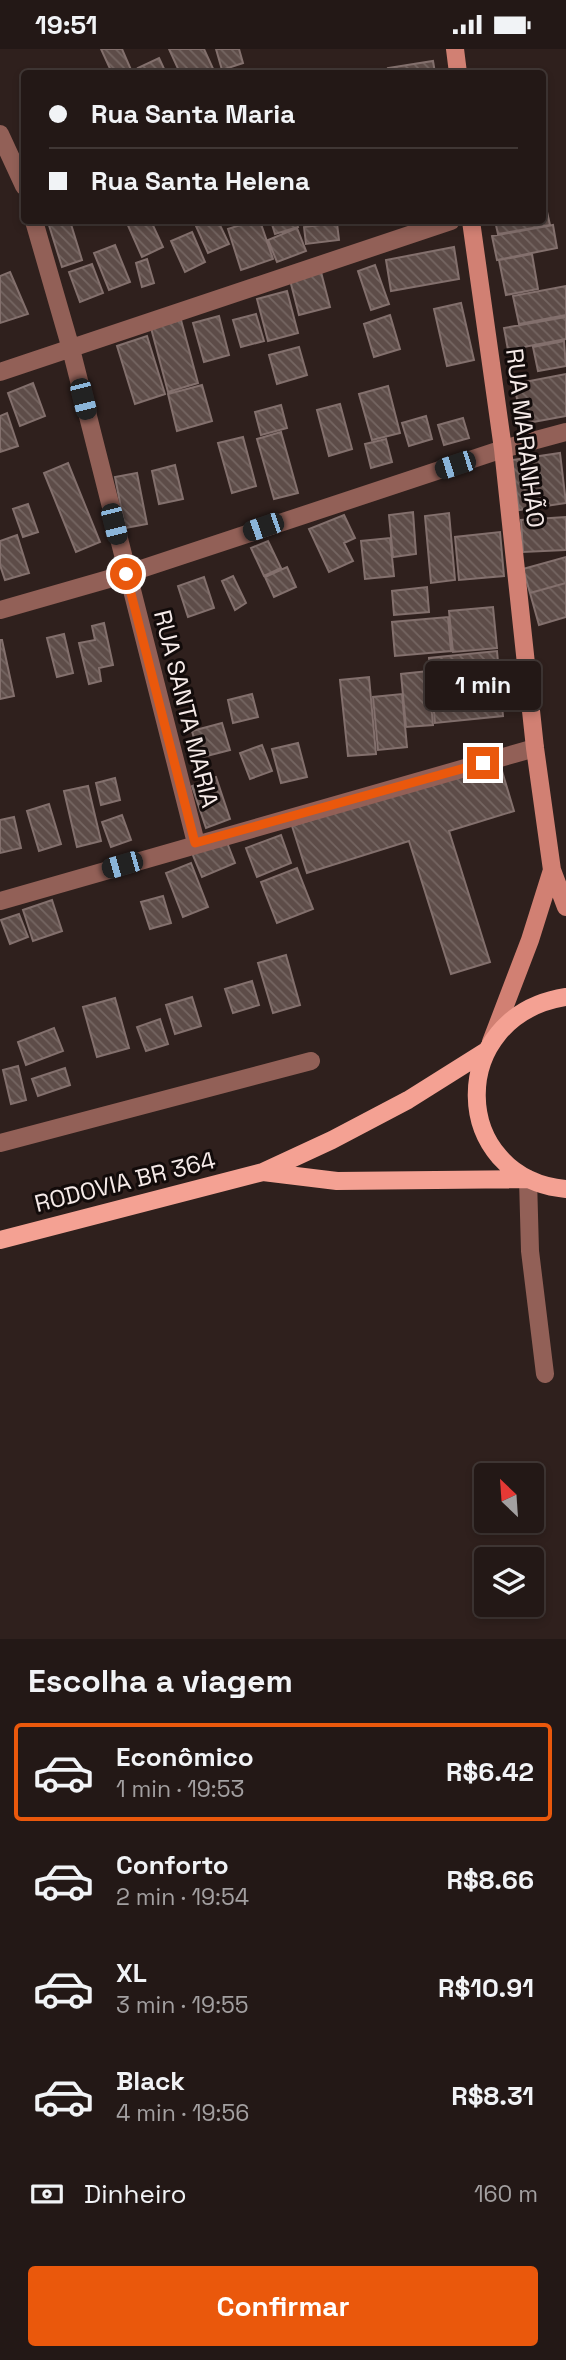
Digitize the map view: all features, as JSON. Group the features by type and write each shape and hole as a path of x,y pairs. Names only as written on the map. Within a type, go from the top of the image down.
{"main road":[{"path":"263,1172 408,1100 488,1046 506,1023 525,1009 547,1000 566,997"},
{"path":"488,1046 477,1080 477,1109 487,1138 504,1161 528,1179 551,1188 566,1189"},
{"path":"263,1172 337,1181 528,1179"},
{"name":"RODOVIA BR 364","path":"0,1240 263,1172"}],"street":[{"path":"456,49 458,70"},
{"path":"0,134 21,180"},
{"name":"RUA SANTA MARIA","path":"35,224 71,349 195,843"},
{"path":"0,372 442,224"},
{"name":"RUA MARANHÃO","path":"471,224 503,449 535,748 552,870 566,907"},
{"path":"0,610 126,574 503,449 566,432"},
{"path":"0,901 195,843 535,748"},
{"name":"RUA MARANHÃO","path":"488,1046 530,940 552,870"},
{"path":"0,1143 311,1061"},
{"path":"528,1179 530,1251 545,1374"}],"building":[{"path":"101,49 122,49 131,70 111,70"},
{"path":"169,49 204,49 214,70 179,70"},
{"path":"216,49 239,49 243,63 222,70"},
{"path":"159,58 165,70 139,70 138,68"},
{"path":"433,61 434,70 388,70"},
{"path":"546,207 550,225 498,234 496,224 546,224"},
{"path":"49,224 71,224 82,260 62,267"},
{"path":"127,224 152,224 163,247 142,257"},
{"path":"219,224 229,244 208,253 196,226"},
{"path":"244,224 261,224 273,259 241,270 228,229"},
{"path":"272,224 297,224 298,227 275,234"},
{"path":"337,224 339,240 306,244 304,227"},
{"path":"553,225 557,248 497,260 492,236"},
{"path":"297,228 306,251 277,262 268,240"},
{"path":"192,232 205,262 185,272 171,241"},
{"path":"115,245 130,282 109,290 94,253"},
{"path":"454,247 459,279 391,291 386,260"},
{"path":"532,254 538,289 506,295 499,260"},
{"path":"147,259 154,283 142,287 136,263"},
{"path":"92,264 103,293 80,302 69,272"},
{"path":"375,265 389,304 371,310 358,271"},
{"path":"10,272 28,314 0,323 0,276"},
{"path":"321,272 330,307 299,315 290,280"},
{"path":"566,286 566,315 519,324 513,296"},
{"path":"287,291 298,333 268,341 257,299"},
{"path":"461,303 474,360 447,366 434,309"},
{"path":"256,314 264,341 241,347 233,320"},
{"path":"390,315 400,349 374,357 364,324"},
{"path":"219,316 229,355 204,362 193,323"},
{"path":"566,317 566,339 508,350 504,328"},
{"path":"181,320 198,383 168,392 151,328"},
{"path":"147,336 165,394 135,404 117,346"},
{"path":"564,341 566,366 538,371 533,347"},
{"path":"299,347 307,375 277,384 269,355"},
{"path":"566,374 566,416 522,424 514,384"},
{"path":"33,383 45,416 20,426 8,393"},
{"path":"202,385 212,421 177,431 168,394"},
{"path":"388,386 400,433 372,440 359,394"},
{"path":"340,404 352,449 329,456 317,410"},
{"path":"281,405 287,428 261,435 255,412"},
{"path":"7,413 18,446 0,452 0,416"},
{"path":"426,416 432,439 409,446 402,423"},
{"path":"463,418 469,438 444,445 438,425"},
{"path":"281,432 298,493 274,499 257,439"},
{"path":"243,437 256,486 232,493 218,443"},
{"path":"386,439 392,462 371,468 365,444"},
{"path":"560,453 566,503 519,510 512,460"},
{"path":"68,463 100,542 76,552 44,473"},
{"path":"175,465 183,499 159,504 152,471"},
{"path":"137,473 147,524 125,528 115,477"},
{"path":"28,504 38,532 23,537 13,509"},
{"path":"413,512 416,554 393,557 389,515"},
{"path":"449,513 455,580 431,583 425,516"},
{"path":"344,515 355,538 344,543 353,561 329,572 309,529"},
{"path":"566,517 566,550 523,552 521,520"},
{"path":"500,532 504,576 459,580 455,537"},
{"path":"17,535 29,573 5,580 0,565 0,541"},
{"path":"390,538 394,576 365,579 361,541"},
{"path":"268,541 281,568 264,576 251,548"},
{"path":"566,557 566,583 530,593 523,569"},
{"path":"287,567 296,587 274,597 265,577"},
{"path":"233,576 246,603 235,610 222,581"},
{"path":"204,577 214,608 188,617 178,586"},
{"path":"566,583 566,617 539,625 530,593"},
{"path":"427,587 429,612 394,615 392,591"},
{"path":"493,607 497,648 453,652 449,611"},
{"path":"448,617 451,651 395,656 392,622"},
{"path":"104,623 113,665 99,668 101,681 89,684 79,643 95,640 92,626"},
{"path":"64,634 73,673 57,677 47,638"},
{"path":"0,640 14,696 0,699"},
{"path":"497,651 503,716 435,723 429,658"},
{"path":"428,671 433,725 406,727 401,674"},
{"path":"369,677 376,754 348,756 340,680"},
{"path":"252,694 258,717 233,723 228,700"},
{"path":"402,694 407,747 378,750 373,697"},
{"path":"222,723 230,750 199,758 192,731"},
{"path":"298,743 307,777 281,783 272,749"},
{"path":"262,745 272,771 250,779 240,753"},
{"path":"499,761 514,811 449,831 490,962 451,974 409,841 307,873 292,826"},
{"path":"216,777 230,819 206,828 192,786"},
{"path":"115,778 120,800 101,805 96,783"},
{"path":"88,786 101,841 77,847 64,791"},
{"path":"49,804 61,844 39,851 27,811"},
{"path":"122,815 131,840 111,847 102,822"},
{"path":"14,817 21,848 0,853 0,820"},
{"path":"281,835 291,863 257,877 246,848"},
{"path":"226,840 235,863 202,877 192,853"},
{"path":"191,863 208,907 183,917 166,873"},
{"path":"297,868 313,909 277,923 261,882"},
{"path":"163,896 171,923 150,929 141,902"},
{"path":"52,900 62,931 33,941 23,910"},
{"path":"19,914 28,937 10,944 1,920"},
{"path":"286,955 300,1005 273,1013 258,963"},
{"path":"252,981 259,1005 233,1013 225,989"},
{"path":"192,997 201,1026 175,1034 166,1005"},
{"path":"115,998 129,1048 97,1057 83,1007"},
{"path":"160,1019 168,1044 146,1051 137,1027"},
{"path":"54,1028 63,1051 26,1065 18,1042"},
{"path":"18,1066 26,1100 11,1104 3,1070"},
{"path":"65,1068 70,1085 38,1096 32,1079"}],"route":[{"path":"126,574 195,843 483,763"}]}
